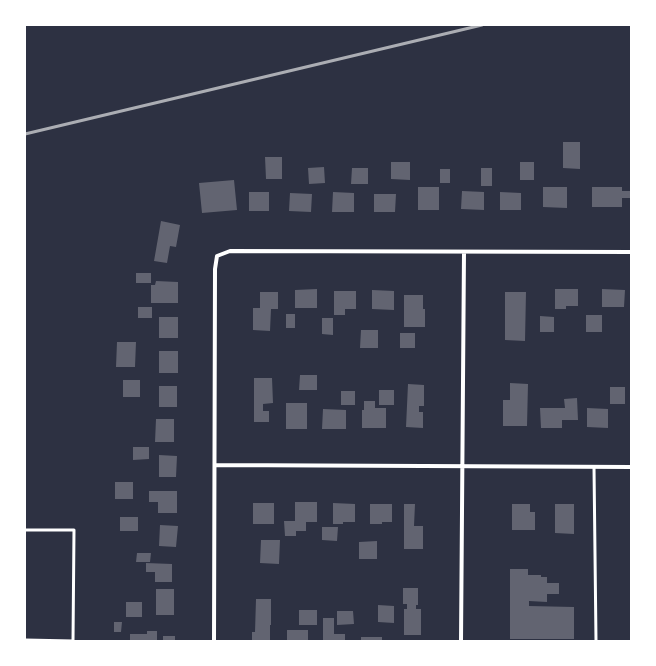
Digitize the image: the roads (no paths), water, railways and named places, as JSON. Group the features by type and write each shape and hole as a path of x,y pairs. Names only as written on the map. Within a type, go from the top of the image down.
{"street":[{"path":"214,641 215,269 217,256 230,251 631,252"},
{"path":"462,641 464,252"},
{"path":"215,466 631,467"}],"lane":[{"path":"594,467 596,641"},
{"path":"25,530 74,530 73,641 25,640"}],"railway":[{"path":"25,134 482,25"}]}
